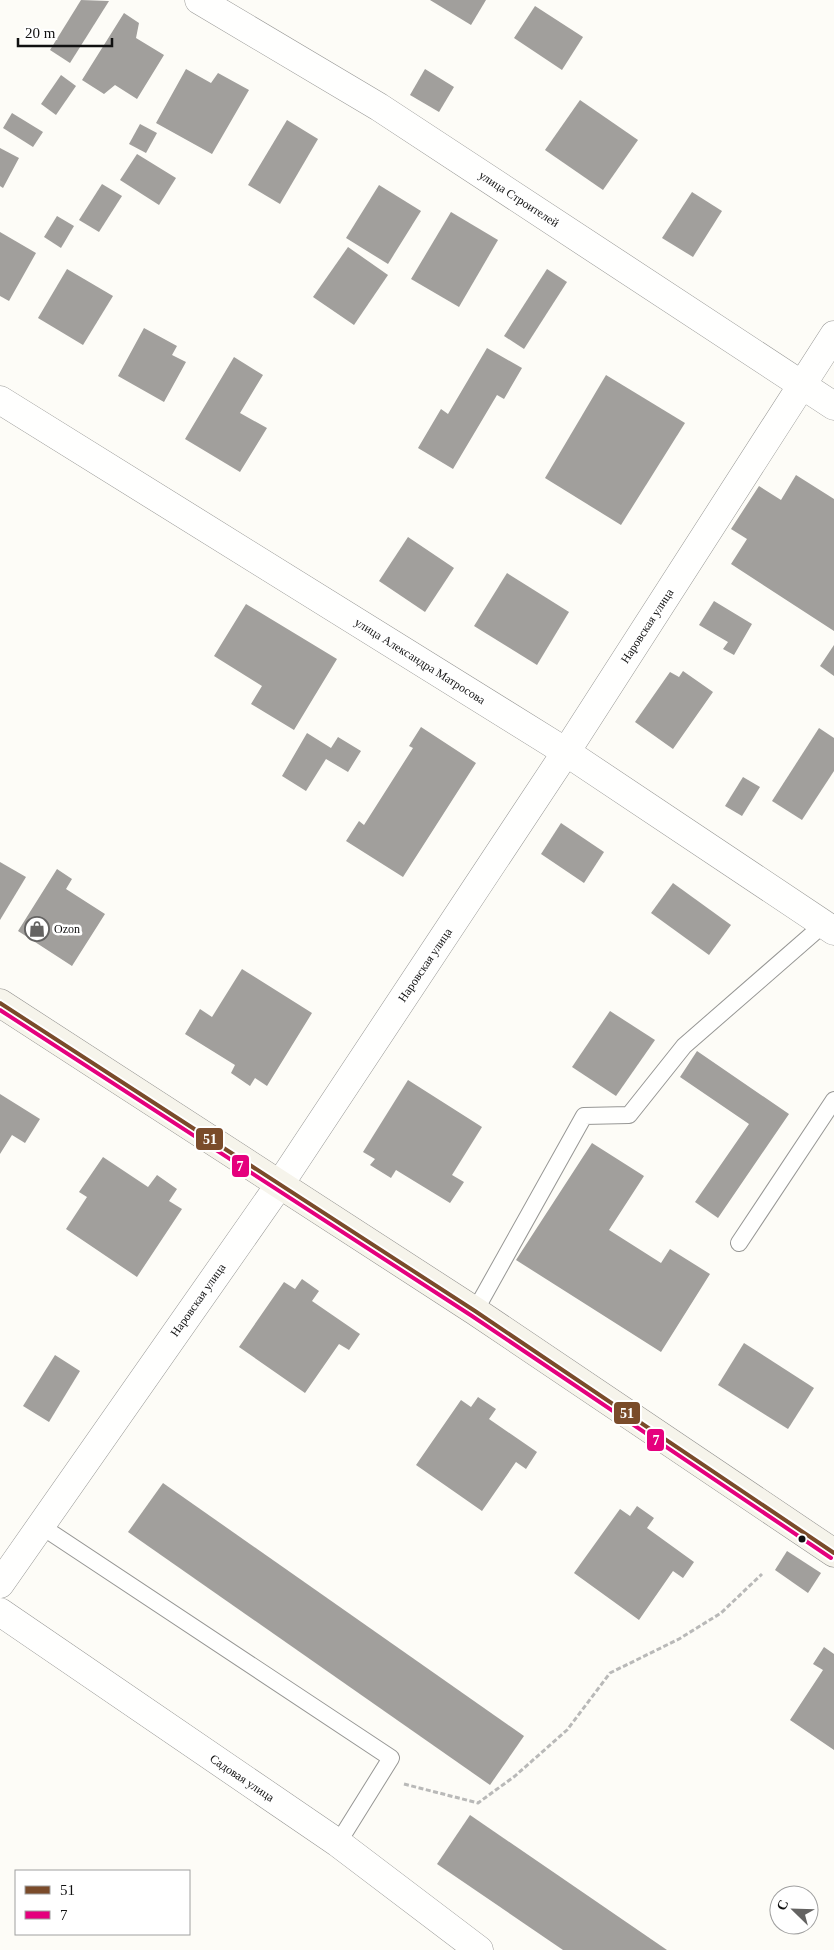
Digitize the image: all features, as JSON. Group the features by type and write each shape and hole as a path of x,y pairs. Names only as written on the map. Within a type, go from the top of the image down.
{"street":[{"name":"улица Строителей","path":"199,0 379,107 834,406"},
{"name":"Наровская улица","path":"0,1584 280,1184 566,752 834,335"},
{"name":"улица Александра Матросова","path":"0,400 566,752 829,928"},
{"path":"0,1003 475,1311 834,1553"},
{"name":"Садовая улица","path":"0,1612 338,1844 479,1950"}],"lane":[{"path":"475,1311 584,1116 629,1115 684,1046 829,928"},
{"path":"739,1243 834,1100"},
{"path":"41,1526 391,1758 338,1844"}],"path":[{"path":"380,1777 478,1803 515,1776 567,1730 610,1673 679,1639 721,1614 762,1574"}],"building":[{"path":"81,0 109,1 70,63 50,50"},
{"path":"430,0 486,0 471,25"},
{"path":"535,6 583,37 562,70 514,38"},
{"path":"124,13 139,23 136,38 164,55 137,99 115,85 104,94 82,80"},
{"path":"186,69 211,83 218,73 249,90 212,154 156,123"},
{"path":"425,69 454,87 439,112 410,95"},
{"path":"61,75 76,86 56,115 41,104"},
{"path":"580,100 638,140 603,190 545,150"},
{"path":"12,113 43,132 33,147 3,128"},
{"path":"287,120 318,139 280,204 248,185"},
{"path":"140,124 157,133 146,153 129,144"},
{"path":"0,148 19,158 3,188 0,186"},
{"path":"137,154 176,178 159,205 120,180"},
{"path":"102,184 122,196 99,232 79,220"},
{"path":"379,185 421,211 388,264 346,238"},
{"path":"692,192 722,211 693,257 662,238"},
{"path":"451,212 498,240 459,307 411,279"},
{"path":"57,216 74,226 61,248 44,237"},
{"path":"0,232 36,253 9,301 0,296"},
{"path":"348,247 388,275 354,325 313,297"},
{"path":"67,269 113,296 83,345 38,318"},
{"path":"547,269 567,282 524,349 504,336"},
{"path":"144,328 177,346 172,355 186,362 164,402 118,376"},
{"path":"487,348 522,368 504,399 497,395 453,469 418,448 441,409 448,414"},
{"path":"234,357 263,375 240,413 267,428 240,472 185,439"},
{"path":"606,375 685,423 621,525 545,478"},
{"path":"796,475 834,499 834,631 731,564 747,539 731,529 759,486 781,500"},
{"path":"408,537 454,568 425,612 379,581"},
{"path":"507,573 569,612 537,665 474,626"},
{"path":"714,601 752,624 734,655 723,649 728,642 699,625"},
{"path":"246,604 337,659 294,730 251,704 262,686 214,656"},
{"path":"834,645 834,676 820,666"},
{"path":"683,671 713,692 673,749 635,722 670,672 679,677"},
{"path":"421,727 476,763 403,877 346,841 359,821 364,825 413,748 409,746"},
{"path":"819,728 834,738 834,771 802,820 772,801"},
{"path":"307,733 331,748 338,737 361,751 348,772 326,759 306,791 282,776"},
{"path":"743,777 760,787 742,816 725,806"},
{"path":"561,823 604,852 584,883 541,854"},
{"path":"0,862 26,877 0,920"},
{"path":"57,869 72,879 66,889 105,914 72,966 18,931"},
{"path":"673,883 731,925 709,955 651,913"},
{"path":"242,969 312,1013 267,1086 255,1078 250,1086 231,1073 235,1065 185,1034 200,1009 212,1017"},
{"path":"610,1011 655,1040 616,1096 572,1067"},
{"path":"697,1051 789,1114 718,1218 695,1202 749,1124 680,1077"},
{"path":"408,1080 482,1127 452,1175 464,1182 450,1203 396,1170 391,1178 370,1165 375,1159 363,1152"},
{"path":"0,1094 40,1119 25,1143 12,1135 0,1154"},
{"path":"592,1143 644,1176 609,1230 661,1263 670,1249 710,1274 661,1352 516,1260"},
{"path":"103,1157 148,1187 157,1175 177,1189 169,1201 182,1209 137,1277 66,1229 87,1197 79,1192"},
{"path":"302,1279 319,1291 312,1301 360,1334 349,1350 339,1344 305,1393 239,1347 284,1282 295,1289"},
{"path":"744,1343 814,1388 788,1429 718,1385"},
{"path":"55,1355 80,1371 49,1422 23,1406"},
{"path":"478,1397 496,1409 489,1419 537,1452 526,1469 516,1462 482,1511 416,1465 461,1400 471,1407"},
{"path":"163,1483 524,1736 490,1785 128,1532"},
{"path":"637,1506 654,1518 647,1528 694,1562 683,1578 673,1571 639,1620 574,1573 620,1509 630,1516"},
{"path":"787,1551 821,1573 808,1593 775,1570"},
{"path":"824,1647 834,1654 834,1750 790,1720 823,1670 813,1664"},
{"path":"470,1815 667,1950 563,1950 437,1864"}],"transit line":[{"name":"51","path":"0,1003 475,1311 834,1553"},
{"name":"7","path":"0,1010 472,1316 831,1558"}],"place":[{"name":"Ozon","path":"37,929"}]}
